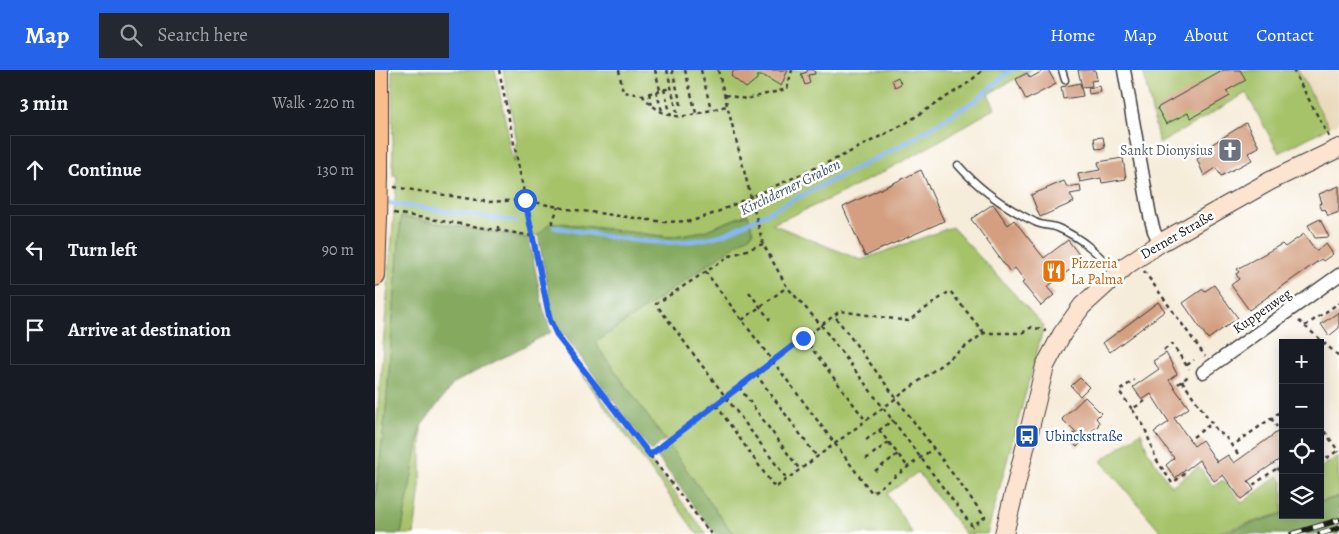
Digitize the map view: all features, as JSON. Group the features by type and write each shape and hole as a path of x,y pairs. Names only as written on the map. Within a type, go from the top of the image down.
{"main road":[{"path":"375,276 382,215 383,180 377,70"},
{"name":"Derner Straße","path":"1004,534 1045,366 1062,334 1082,306 1116,274 1160,243 1334,143"}],"street":[{"path":"1124,70 1150,216 1160,243"},
{"name":"Kuppenweg","path":"1207,369 1339,275"}],"lane":[{"path":"1062,70 1065,80"},
{"path":"958,165 981,189 1037,224 1056,227 1077,237 1106,261 1116,274"}],"path":[{"path":"499,70 550,320 558,337 711,534"},
{"path":"619,70 623,92 642,95 671,88"},
{"path":"655,70 663,114"},
{"path":"667,70 678,116"},
{"path":"672,70 682,108"},
{"path":"685,70 696,113"},
{"path":"701,70 711,109"},
{"path":"718,70 762,232 763,244 787,287 821,325 972,526 985,517 834,315"},
{"path":"725,95 746,99 787,89 792,70"},
{"path":"383,180 489,202 525,200 664,222 692,221 715,213 842,156 906,123 968,83 983,70"},
{"path":"1293,70 1334,143"},
{"path":"660,90 671,116"},
{"path":"649,93 652,106"},
{"path":"642,95 663,114 671,116 727,106"},
{"path":"552,224 558,206"},
{"path":"382,215 533,236"},
{"path":"498,224 498,230"},
{"path":"763,244 730,256 656,304 727,396 787,479"},
{"path":"705,271 872,493 934,448"},
{"path":"1144,271 1207,369"},
{"path":"742,320 787,287"},
{"path":"650,455 840,311 908,321 950,291 984,333"},
{"path":"749,292 770,320"},
{"path":"1305,326 1339,303"},
{"path":"1288,311 1339,356"},
{"path":"715,405 775,488 984,333 1022,333 1032,328 1043,330"},
{"path":"803,338 866,421"},
{"path":"1164,350 1171,344 1193,373 1177,384"},
{"path":"1187,365 1194,360"},
{"path":"756,374 817,457"},
{"path":"1134,380 1119,391 1144,426 1156,459 1172,483 1186,473"},
{"path":"1182,381 1212,423 1238,454"},
{"path":"739,387 800,470"},
{"path":"1132,409 1145,400"},
{"path":"1232,446 1279,413"},
{"path":"1271,418 1277,427"},
{"path":"866,440 893,420"},
{"path":"1193,437 1212,423"},
{"path":"1323,429 1339,451 1324,460"},
{"path":"879,430 908,467"},
{"path":"866,459 889,442"},
{"path":"875,471 898,454"},
{"path":"1253,485 1277,468 1282,474"}],"shaded area":[{"path":"1298,70 1339,70 1339,123 1329,127"}],"green space":[{"path":"392,70 495,70 514,163 517,142 503,70 1031,70 988,94 995,108 913,156 858,185 772,224 861,260 952,227 1044,326 987,534 965,534 918,472 887,494 913,534 733,534 594,343 753,233 747,214 704,231 669,237 551,222 538,235 529,238 401,217 386,409 375,502 375,443 397,176 393,175"},
{"path":"1143,70 1298,70 1329,127 1279,153 1246,93 1159,144"},
{"path":"748,214 753,233 595,343 665,440 651,451 561,331 553,316 538,235 551,222 669,237 704,231"},
{"path":"401,217 529,238 543,308 551,332 454,383 421,426 401,534 375,534 375,502 386,409"},
{"path":"568,355 707,534 697,534"},
{"path":"421,426 421,478 414,534 401,534"},
{"path":"1141,432 1148,452 1171,486 1199,467 1213,486 1223,480 1242,503 1278,476 1279,514 1212,534 1163,534 1101,461"},
{"path":"668,444 733,534 715,534 655,454"},
{"path":"1338,457 1339,496 1324,501 1324,474 1324,466"},
{"path":"1339,497 1339,534 1218,534 1279,515 1279,519 1324,519 1324,501"}],"building":[{"path":"734,70 788,70 781,86 764,76 757,76 757,79 746,88 731,76"},
{"path":"807,70 814,70 815,74 808,75 810,83 805,85 801,74 807,72"},
{"path":"1040,70 1048,70 1056,84 1026,100 1016,79 1027,73 1030,78 1041,72"},
{"path":"1078,70 1095,70 1097,80 1091,81 1092,86 1082,87"},
{"path":"1224,70 1240,70 1246,80 1226,91 1230,96 1191,118 1188,113 1166,124 1157,108"},
{"path":"898,77 901,84 895,87 892,80"},
{"path":"1080,83 1083,96 1063,99 1061,87"},
{"path":"1100,86 1101,92 1089,94 1088,88"},
{"name":"Sankt Dionysius","path":"1246,123 1259,147 1248,153 1252,160 1221,176 1216,168 1204,176 1197,159 1208,153 1206,148"},
{"path":"1103,137 1105,148 1096,149 1094,138"},
{"path":"1123,158 1126,179 1102,183 1101,178 1080,182 1078,174 1100,170 1098,162"},
{"path":"921,170 944,221 865,256 843,207"},
{"path":"1064,181 1067,187 1080,185 1081,192 1070,194 1074,202 1040,217 1031,195"},
{"path":"1339,186 1339,212 1328,216 1325,209 1322,210 1319,204 1322,203 1319,194"},
{"path":"993,204 1008,225 1014,220 1044,258 1068,240 1083,260 1047,287 1054,295 1041,306 1022,283 1025,281 1015,268 1010,272 971,219"},
{"path":"1320,219 1329,237 1315,238 1308,225"},
{"path":"1304,234 1316,251 1326,244 1333,254 1323,261 1321,259 1249,310 1231,285 1239,279 1236,274 1239,272 1237,269 1282,244 1285,247"},
{"path":"1214,285 1238,318 1208,339 1183,303 1203,289 1205,291"},
{"path":"1158,302 1165,311 1110,352 1103,343"},
{"path":"1339,312 1339,328 1329,336 1321,324"},
{"path":"1166,353 1177,374 1169,380 1189,408 1174,418 1194,446 1202,440 1217,462 1228,455 1234,463 1279,431 1279,460 1248,481 1254,490 1241,499 1223,475 1214,481 1199,460 1175,478 1166,465 1174,458 1154,432 1169,422 1151,394 1142,400 1133,387 1159,369 1153,361"},
{"path":"1080,378 1089,387 1080,396 1071,386"},
{"path":"1085,397 1101,413 1096,418 1099,422 1098,426 1082,439 1062,419"},
{"path":"1074,433 1082,442 1077,447 1069,438"}],"waterway":[{"name":"Kirchderner Graben","path":"554,227 639,241 660,242 681,242 725,234 904,144 976,100 1011,70"},
{"name":"Kirchderner Graben","path":"381,202 515,221"}],"railway":[{"path":"1292,534 1339,520"},
{"path":"1320,534 1339,528"}],"place":[{"name":"Sankt Dionysius","path":"1230,150"},
{"name":"Pizzeria La Palma","path":"1054,271"},
{"name":"Ubinckstraße","path":"1027,436"}],"route":[{"path":"525,200 550,320 558,337 650,455 803,338"}]}
